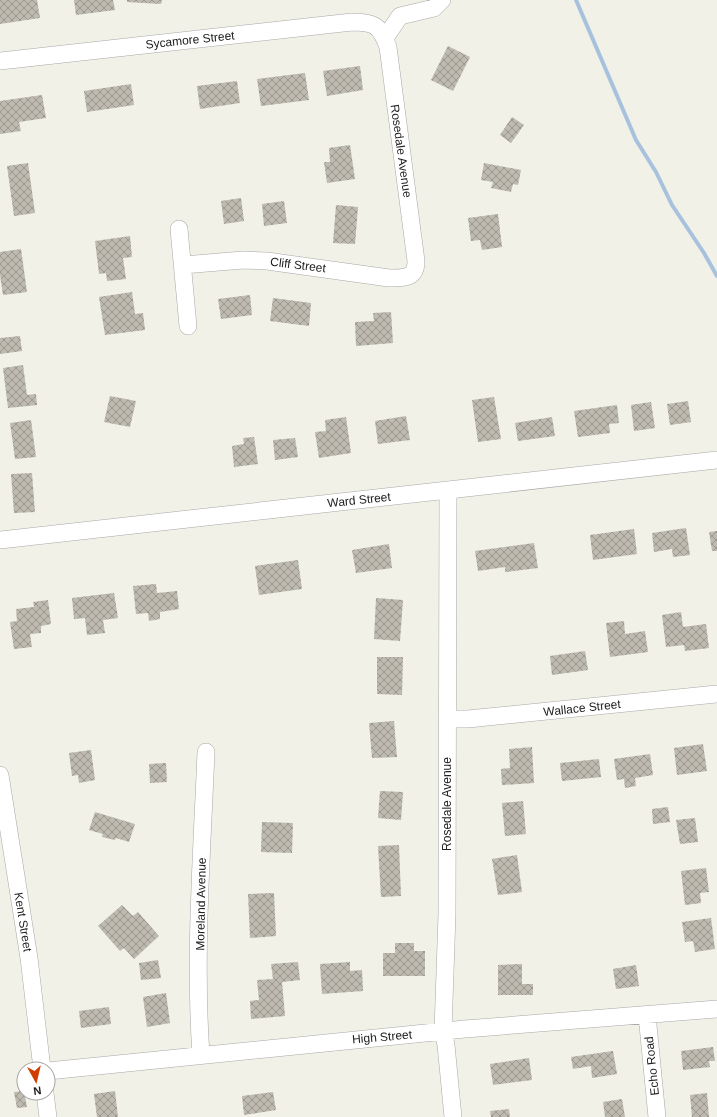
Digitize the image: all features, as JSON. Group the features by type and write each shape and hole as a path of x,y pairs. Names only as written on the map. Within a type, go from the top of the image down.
{"street":[{"path":"382,33 400,16 434,8 442,0"},
{"name":"Sycamore Street","path":"0,61 352,22 372,23 382,33"},
{"name":"Rosedale Avenue","path":"382,33 388,47 416,261 416,270 412,275"},
{"path":"179,229 188,326"},
{"name":"Cliff Street","path":"183,265 243,260 290,264 389,278 401,278 412,275"},
{"name":"Ward Street","path":"0,540 717,460"},
{"name":"Rosedale Avenue","path":"448,490 447,914 443,1031 446,1045 453,1117"},
{"name":"Wallace Street","path":"448,719 468,719 717,694"},
{"name":"Moreland Avenue","path":"201,1055 199,1029 200,952 206,752"},
{"name":"Kent Street","path":"0,775 29,958 41,1061"},
{"name":"High Street","path":"56,1070 443,1031 717,1009"},
{"name":"Echo Road","path":"647,1015 657,1117"},
{"path":"46,1101 48,1117"}],"building":[{"path":"0,0 37,0 40,18 0,24"},
{"path":"74,0 113,0 115,10 76,15"},
{"path":"127,0 162,0 161,4 127,2"},
{"path":"448,46 470,57 453,91 431,80"},
{"path":"360,66 363,90 327,96 323,71"},
{"path":"305,73 309,100 261,106 257,79"},
{"path":"237,81 240,103 200,109 197,86"},
{"path":"131,84 134,105 87,112 84,91"},
{"path":"42,95 46,118 19,122 21,131 0,134 0,101"},
{"path":"512,117 524,125 511,143 500,135"},
{"path":"350,145 355,179 327,183 324,162 330,162 329,148"},
{"path":"28,163 35,213 14,216 7,166"},
{"path":"484,163 521,170 518,185 513,184 511,192 491,188 493,182 481,180"},
{"path":"241,198 244,221 224,224 221,201"},
{"path":"284,201 287,223 264,226 262,204"},
{"path":"336,205 358,207 355,244 333,243"},
{"path":"498,214 502,247 482,250 480,240 471,241 468,218"},
{"path":"130,236 132,257 123,258 126,279 107,281 106,273 99,274 95,241"},
{"path":"21,249 27,292 3,295 0,275 0,252"},
{"path":"132,292 135,314 143,313 145,330 105,335 99,297"},
{"path":"250,295 252,315 221,319 218,299"},
{"path":"273,298 311,303 309,326 270,321"},
{"path":"391,312 393,343 356,346 355,322 374,321 373,313"},
{"path":"20,336 22,351 0,354 0,338"},
{"path":"23,365 27,395 36,394 37,405 8,408 3,368"},
{"path":"110,396 136,401 130,427 104,422"},
{"path":"494,397 501,439 478,442 472,400"},
{"path":"688,401 691,422 670,425 667,404"},
{"path":"651,402 655,428 634,431 631,405"},
{"path":"617,405 619,423 609,424 610,433 578,437 574,411"},
{"path":"406,416 410,440 378,444 375,421"},
{"path":"346,417 351,453 319,458 315,432 326,431 325,420"},
{"path":"552,417 555,436 518,441 515,423"},
{"path":"31,420 36,457 15,459 10,423"},
{"path":"254,437 258,464 234,467 232,446 244,444 243,438"},
{"path":"295,438 298,457 275,460 273,440"},
{"path":"32,473 35,512 14,513 11,474"},
{"path":"686,528 690,555 673,557 672,549 654,552 652,533"},
{"path":"634,529 637,554 593,560 590,535"},
{"path":"717,531 717,551 712,551 709,532"},
{"path":"534,543 538,568 505,572 505,567 478,571 475,551"},
{"path":"389,544 392,568 356,573 352,550"},
{"path":"298,560 302,589 259,595 255,566"},
{"path":"156,584 157,593 177,591 179,609 160,612 160,619 149,621 148,613 136,614 133,586"},
{"path":"114,593 118,618 103,620 105,633 87,635 85,618 74,619 72,598"},
{"path":"376,598 403,600 400,641 374,639"},
{"path":"48,600 51,624 41,626 41,633 30,634 32,647 14,649 10,622 17,621 16,609 34,607 33,602"},
{"path":"681,612 683,627 706,624 709,648 685,651 684,645 666,647 662,615"},
{"path":"624,621 625,634 645,631 648,652 610,657 606,623"},
{"path":"585,651 588,670 552,675 550,656"},
{"path":"377,657 403,657 402,695 377,694"},
{"path":"394,721 397,757 372,758 369,723"},
{"path":"703,744 707,771 677,775 674,748"},
{"path":"532,747 534,783 502,785 501,769 510,768 509,749"},
{"path":"91,750 95,780 79,783 78,775 72,776 69,753"},
{"path":"650,754 653,775 635,778 636,786 625,788 624,779 617,780 614,759"},
{"path":"599,759 601,777 562,781 560,763"},
{"path":"166,763 167,782 150,783 149,764"},
{"path":"380,791 403,792 401,820 378,818"},
{"path":"523,801 526,834 505,836 502,803"},
{"path":"668,807 670,822 653,824 652,809"},
{"path":"95,812 135,824 129,842 116,838 115,840 102,837 103,834 89,830"},
{"path":"695,818 698,842 680,844 676,820"},
{"path":"262,822 293,823 292,853 261,852"},
{"path":"399,845 401,896 381,897 378,846"},
{"path":"517,855 522,892 498,895 492,859"},
{"path":"706,868 709,892 700,893 701,903 685,905 681,871"},
{"path":"274,893 276,936 250,938 248,894"},
{"path":"122,905 133,916 138,912 159,936 134,959 124,948 120,951 98,926"},
{"path":"711,918 715,949 695,952 693,941 685,942 682,922"},
{"path":"395,943 414,943 414,951 425,951 425,976 383,976 383,953 395,953"},
{"path":"158,960 161,978 141,980 139,963"},
{"path":"298,962 300,980 282,982 285,1016 251,1019 250,1001 259,1000 257,980 273,979 271,964"},
{"path":"350,962 350,971 362,970 363,991 322,994 320,964"},
{"path":"522,964 522,984 533,984 533,995 498,995 498,965"},
{"path":"636,965 639,986 616,989 613,969"},
{"path":"166,993 170,1023 147,1027 143,997"},
{"path":"109,1007 111,1024 81,1028 79,1011"},
{"path":"713,1047 715,1061 709,1061 710,1067 683,1070 681,1051"},
{"path":"613,1051 617,1074 592,1078 591,1066 573,1069 571,1057"},
{"path":"529,1058 532,1080 493,1085 490,1064"},
{"path":"115,1091 118,1117 97,1117 94,1094"},
{"path":"14,1092 16,1092 16,1101 26,1101 27,1107 17,1108"},
{"path":"273,1092 276,1110 244,1115 242,1096"},
{"path":"707,1093 709,1117 692,1117 690,1095"},
{"path":"622,1099 625,1117 605,1117 603,1102"},
{"path":"509,1109 510,1117 491,1117 490,1111"}],"waterway":[{"path":"576,0 636,140 656,172 672,205 704,253 717,276"}]}
